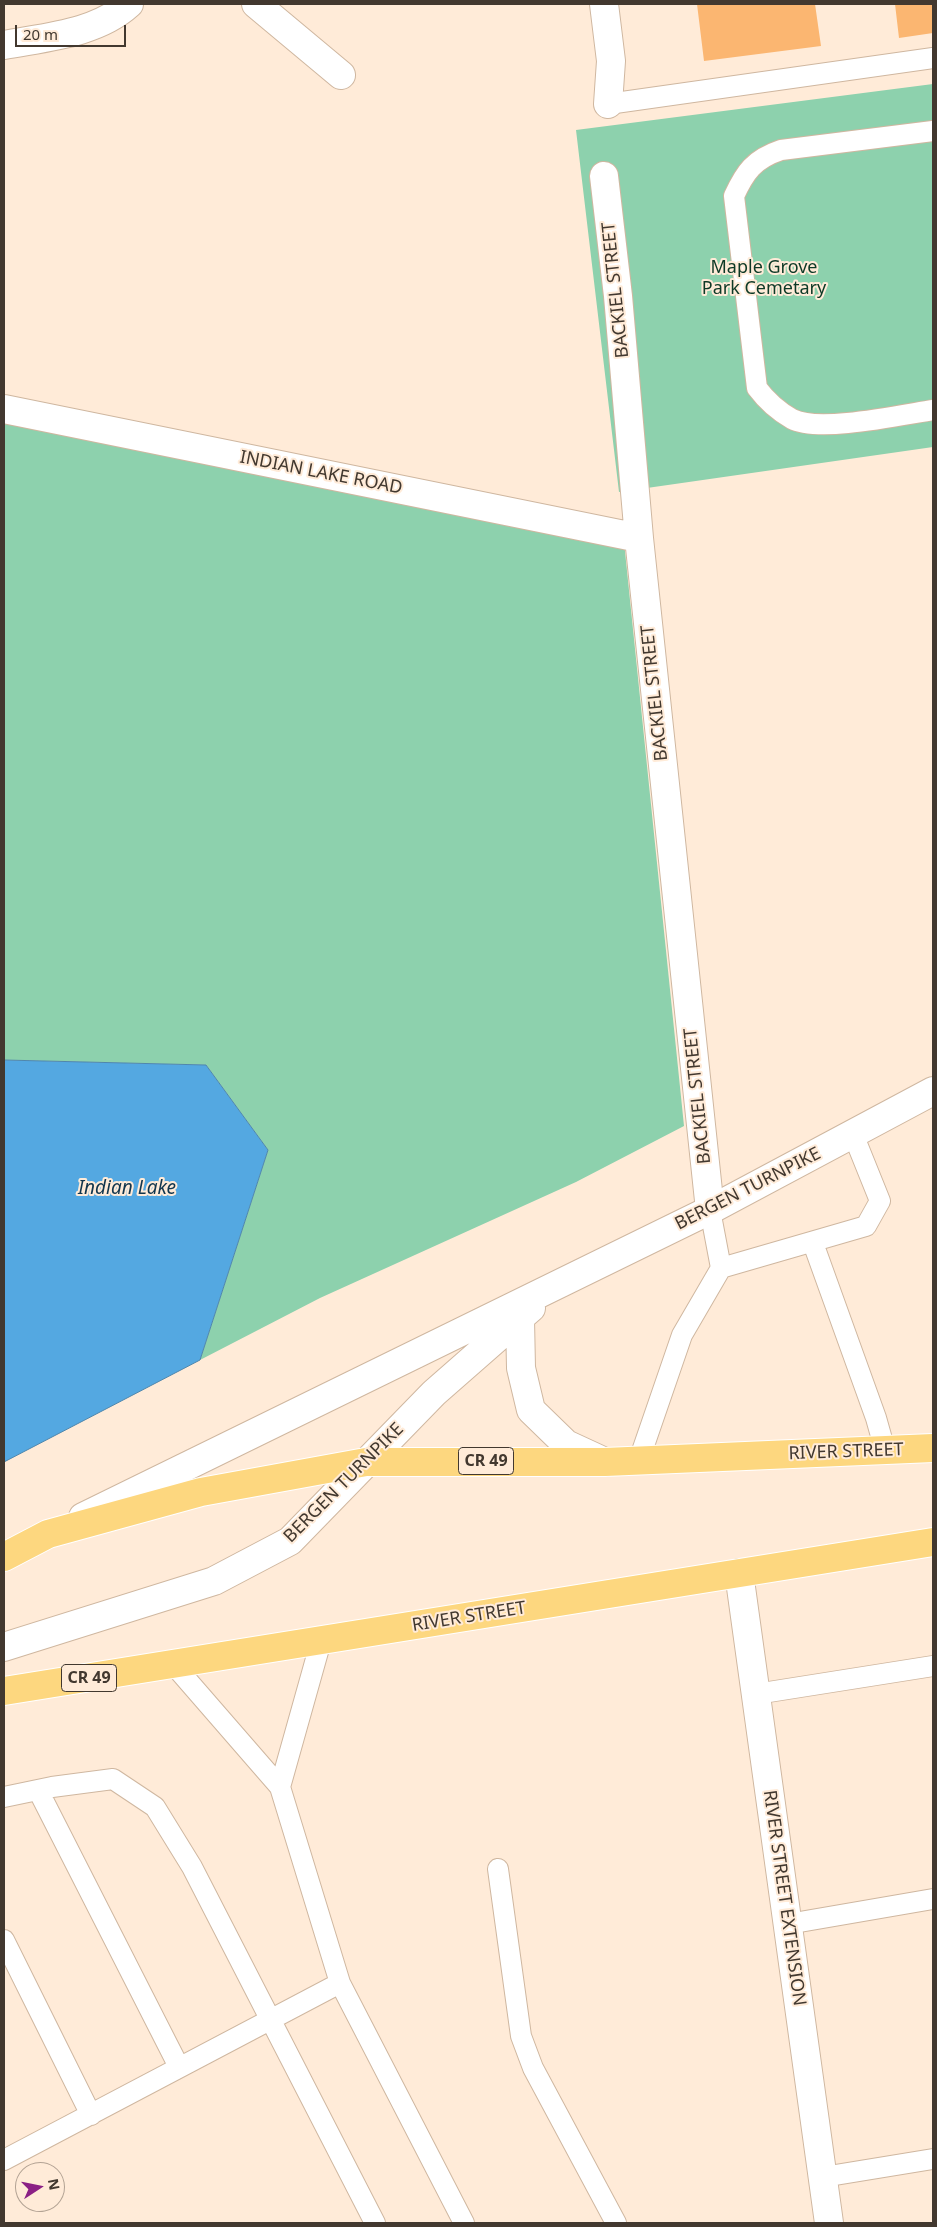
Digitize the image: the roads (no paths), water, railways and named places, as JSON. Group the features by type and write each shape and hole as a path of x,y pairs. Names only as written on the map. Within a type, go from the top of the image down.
{"main road":[{"name":"RIVER STREET","path":"48,1534 202,1492 366,1462 605,1462 933,1448"},
{"name":"BERGEN TURNPIKE","path":"4,1557 48,1534"},
{"name":"RIVER STREET","path":"4,1691 933,1542"}],"street":[{"path":"4,45 89,28 121,11 129,4"},
{"path":"256,4 340,75"},
{"path":"604,4 611,61 608,104"},
{"name":"BACKIEL STREET","path":"604,176 618,296 639,538 710,1210"},
{"name":"INDIAN LAKE ROAD","path":"4,409 639,538"},
{"name":"BERGEN TURNPIKE","path":"48,1534 710,1210 933,1091"},
{"name":"BERGEN TURNPIKE","path":"4,1647 214,1581 290,1541 434,1393 561,1283"},
{"path":"520,1319 521,1368 531,1410 566,1444 605,1462"},
{"name":"RIVER STREET EXTENSION","path":"739,1572 829,2223"}],"lane":[{"path":"608,104 933,58"},
{"path":"933,131 781,150 766,155 745,175 734,196 757,388 767,402 793,419 820,424 933,410"},
{"path":"721,1268 813,1243 866,1226 880,1201 853,1134"},
{"path":"639,1460 682,1335 721,1268 710,1210"},
{"path":"813,1243 876,1418 885,1450"},
{"path":"280,1787 321,1641"},
{"path":"174,1665 280,1787 340,1983 464,2223"},
{"path":"756,1694 933,1666"},
{"path":"4,1797 38,1790 113,1780 155,1807 192,1867 375,2223"},
{"path":"38,1790 179,2067"},
{"path":"498,1869 521,2036 533,2068 616,2223"},
{"path":"788,1924 933,1899"},
{"path":"4,1940 91,2115"},
{"path":"4,2160 340,1983"},
{"path":"823,2177 933,2159"}],"water":[{"name":"Indian Lake","path":"4,1060 206,1065 268,1150 200,1360 4,1462"}],"park label":[{"name":"Maple Grove Park Cemetary","path":"764,278"}]}
